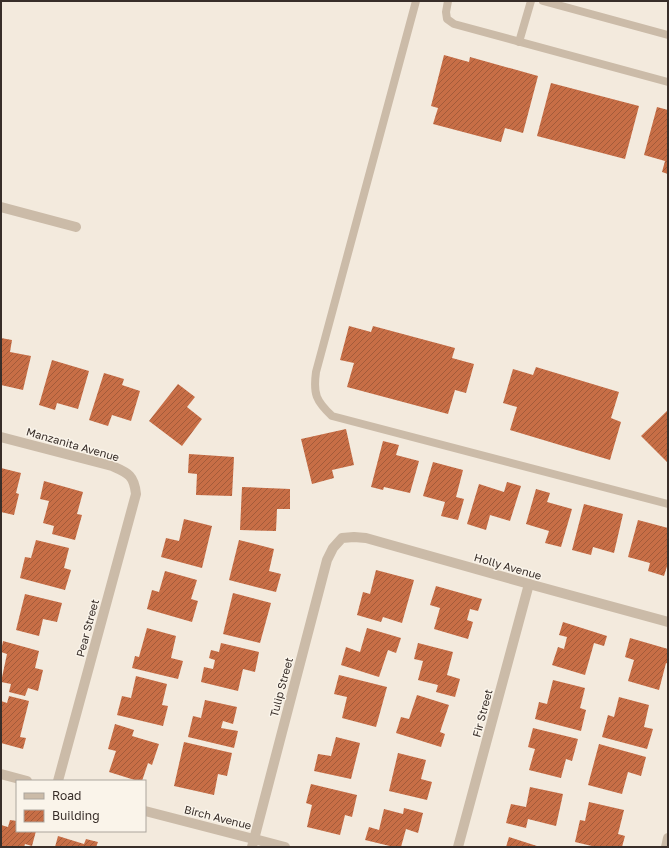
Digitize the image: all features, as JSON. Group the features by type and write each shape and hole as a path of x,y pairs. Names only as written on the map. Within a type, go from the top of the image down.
{"street":[{"path":"1,207 76,227"},
{"name":"Manzanita Avenue","path":"1,437 112,466 125,472 135,481"},
{"name":"Pear Street","path":"58,780 136,494 135,481"},
{"name":"Holly Avenue","path":"342,538 366,538 668,622"},
{"name":"Tulip Street","path":"253,843 327,560 333,548 342,538"},
{"name":"Fir Street","path":"458,847 528,584"},
{"path":"1,774 23,780"},
{"name":"Birch Avenue","path":"146,811 253,843 286,847"},
{"path":"666,847 668,838"}],"lane":[{"path":"416,1 316,372 314,388 321,406 332,416 668,504"},
{"path":"448,1 446,12 447,20 454,24 668,82"},
{"path":"519,42 531,1"},
{"path":"543,1 668,35"}],"building":[{"path":"444,55 469,62 470,57 538,76 523,133 505,128 501,142 433,124 438,108 431,106"},
{"path":"551,83 639,106 625,159 537,136"},
{"path":"657,107 668,110 668,174 662,172 665,161 644,155"},
{"path":"349,326 371,332 373,326 455,348 452,358 474,364 466,393 455,390 448,414 347,387 354,363 340,360"},
{"path":"1,338 12,340 10,352 31,356 23,390 1,385"},
{"path":"52,360 89,371 78,409 57,403 55,410 39,405"},
{"path":"536,367 619,392 611,418 621,422 610,460 510,430 517,407 503,403 513,369 533,375"},
{"path":"104,373 124,379 122,385 140,391 131,421 112,415 108,426 89,420"},
{"path":"178,384 195,397 187,407 202,419 182,446 149,421"},
{"path":"668,410 668,463 641,436"},
{"path":"346,429 354,465 332,470 334,478 312,484 301,439"},
{"path":"383,441 399,445 396,455 419,461 410,493 384,487 383,490 371,487"},
{"path":"189,454 234,457 232,496 196,495 197,474 188,473"},
{"path":"433,462 463,470 456,497 464,499 458,520 441,516 445,502 423,496"},
{"path":"1,468 21,473 16,493 19,494 14,515 1,512"},
{"path":"44,481 83,492 77,514 82,515 75,540 52,534 54,526 43,523 49,501 40,499"},
{"path":"507,482 521,486 510,521 490,515 486,530 467,524 479,484 504,492"},
{"path":"242,487 290,489 290,509 277,509 276,531 240,530"},
{"path":"536,489 550,493 547,502 572,509 561,547 545,543 549,531 526,524"},
{"path":"584,504 623,514 614,553 593,547 591,555 572,550"},
{"path":"184,519 212,526 202,568 161,557 166,538 179,541"},
{"path":"638,520 668,528 668,563 664,576 648,571 650,563 628,557"},
{"path":"36,540 69,548 64,568 71,570 65,590 20,578 25,557 31,558"},
{"path":"239,540 274,549 269,571 281,574 276,592 229,580"},
{"path":"376,570 414,580 402,623 383,617 381,622 357,615 363,592 370,594"},
{"path":"165,571 197,580 191,599 198,601 192,622 147,609 152,590 159,592"},
{"path":"436,586 482,599 478,611 470,609 467,620 473,622 468,639 434,629 440,608 430,605"},
{"path":"233,593 271,603 260,643 223,634"},
{"path":"25,594 62,603 57,622 43,619 39,636 16,630"},
{"path":"563,622 607,636 604,646 594,643 585,675 552,665 558,647 564,649 567,637 559,635"},
{"path":"147,628 176,636 171,658 183,661 178,679 132,668 135,656 139,657"},
{"path":"367,628 401,638 396,653 388,650 379,677 341,665 346,647 360,652"},
{"path":"630,638 668,649 668,664 666,663 659,690 628,681 634,660 625,657"},
{"path":"3,641 39,651 35,668 43,670 38,691 28,688 25,696 9,692 11,684 1,682 7,654 1,652"},
{"path":"221,643 259,652 255,672 243,669 238,691 201,682 204,667 213,669 215,660 209,658 211,650 219,652"},
{"path":"418,643 453,652 447,675 460,679 455,697 436,692 438,685 418,680 423,661 414,659"},
{"path":"339,675 387,687 376,727 342,718 347,697 334,694"},
{"path":"136,676 167,684 162,705 168,706 163,726 117,715 122,696 131,698"},
{"path":"553,680 585,688 580,708 586,710 581,731 535,719 539,702 547,704"},
{"path":"417,695 449,705 440,732 445,734 441,747 396,733 401,717 409,719"},
{"path":"9,696 29,701 20,737 26,738 23,749 1,743 1,701 7,703"},
{"path":"619,697 649,705 644,727 653,729 647,749 602,737 608,715 614,717"},
{"path":"205,700 237,707 233,724 223,721 221,728 238,731 234,748 188,737 193,716 201,718"},
{"path":"115,724 134,730 132,736 159,744 152,765 148,763 142,780 135,780 109,772 116,751 108,749"},
{"path":"533,728 578,739 572,761 566,759 561,778 529,770 535,749 528,747"},
{"path":"336,737 360,743 351,779 314,771 318,754 331,756"},
{"path":"184,742 232,753 227,776 218,774 214,795 174,786"},
{"path":"599,744 646,757 641,776 628,772 622,794 588,785"},
{"path":"398,753 426,760 421,779 432,782 427,800 389,791"},
{"path":"311,784 357,795 352,817 345,815 340,835 307,827 312,805 306,803"},
{"path":"530,787 563,794 556,826 528,819 526,828 506,823 511,804 526,807"},
{"path":"589,802 624,810 618,834 625,836 622,847 596,847 575,842 580,820 585,821"},
{"path":"404,808 423,813 418,833 406,829 401,847 394,847 365,840 369,827 379,830 384,809 403,814"},
{"path":"10,820 16,821 16,832 36,832 32,846 25,844 24,847 1,847 1,825 8,827"},
{"path":"58,836 84,844 86,839 98,842 96,847 55,847"},
{"path":"509,837 540,847 506,847"}]}
